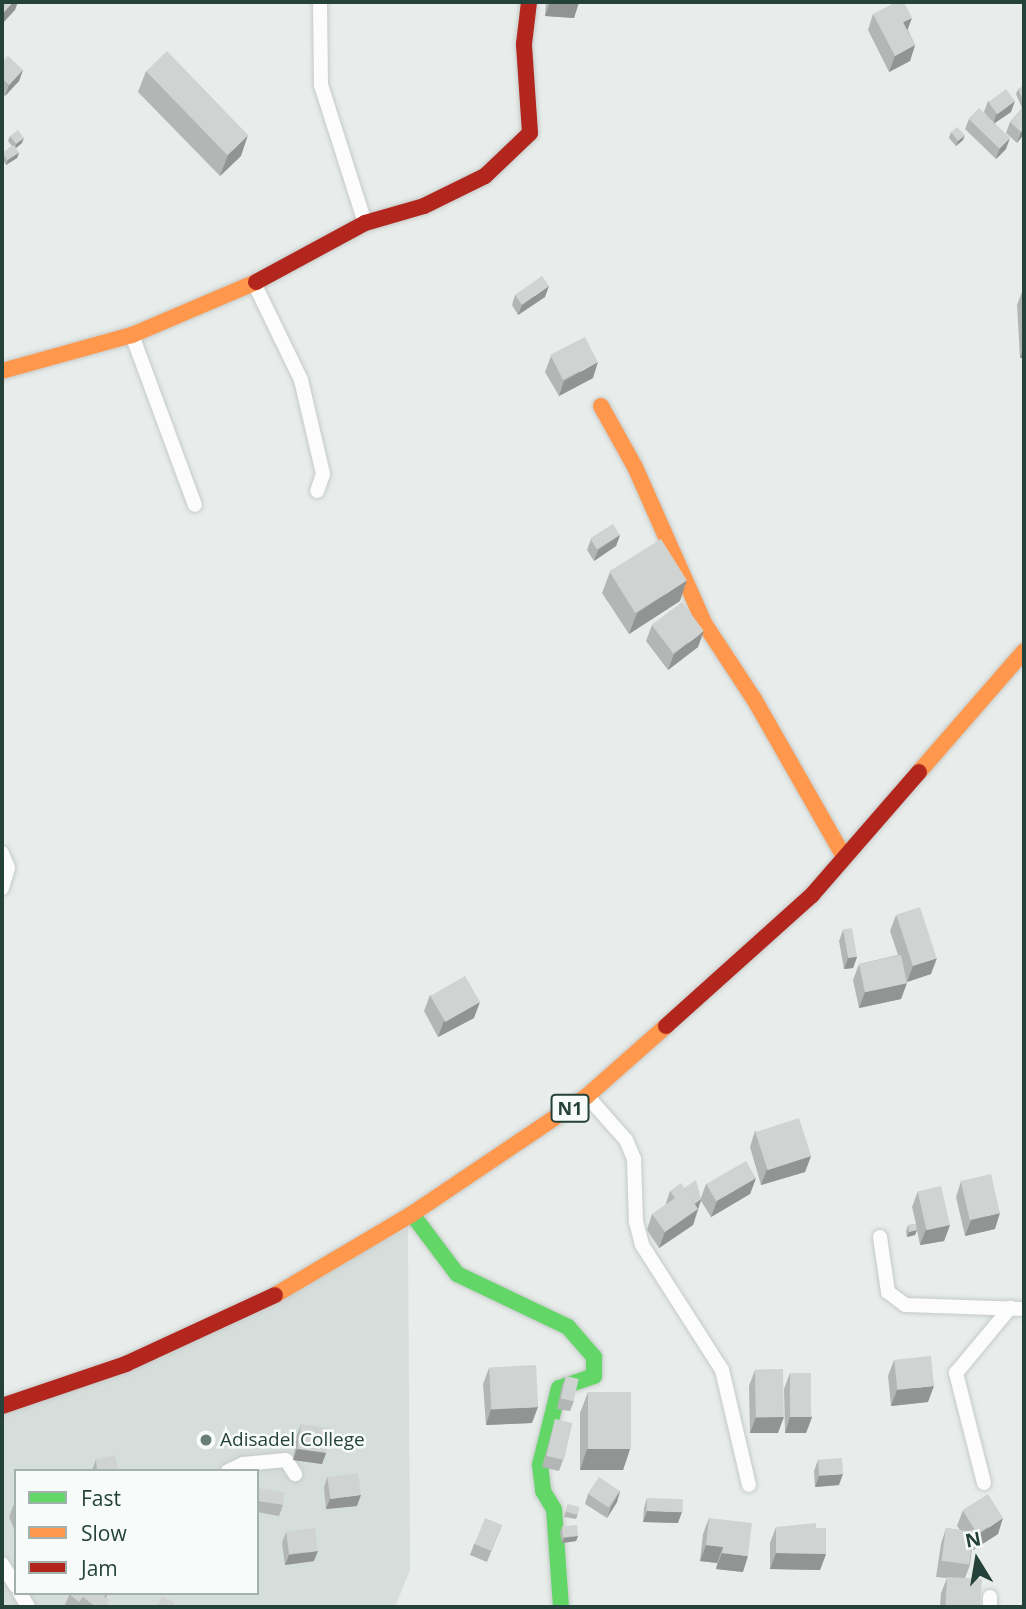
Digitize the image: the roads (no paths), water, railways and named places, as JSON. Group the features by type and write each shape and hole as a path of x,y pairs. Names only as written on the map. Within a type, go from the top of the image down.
{"main road":[{"path":"2,371 132,335 254,282 365,223 463,190 525,141 531,121 524,44 529,2"},
{"path":"601,406 635,467 704,622 754,699 844,858"},
{"name":"N1","path":"2,1406 126,1364 258,1305 412,1214 587,1096 758,947 844,858 1024,651"},
{"path":"412,1214 457,1274 568,1327 594,1357 594,1376 559,1388 540,1465 543,1491 554,1509 561,1607"}],"street":[{"path":"320,2 321,85 365,223"},
{"path":"254,282 301,380 323,474 317,491"},
{"path":"132,335 195,505"},
{"path":"2,853 8,868 2,888"},
{"path":"587,1096 625,1140 634,1159 636,1222 642,1245 722,1370 749,1485"},
{"path":"880,1237 888,1292 905,1305 1017,1309"},
{"path":"984,1483 956,1373 1017,1309"},
{"path":"232,1469 243,1464 286,1460 295,1475"}],"place":[{"name":"Adisadel College","path":"206,1440"}]}
